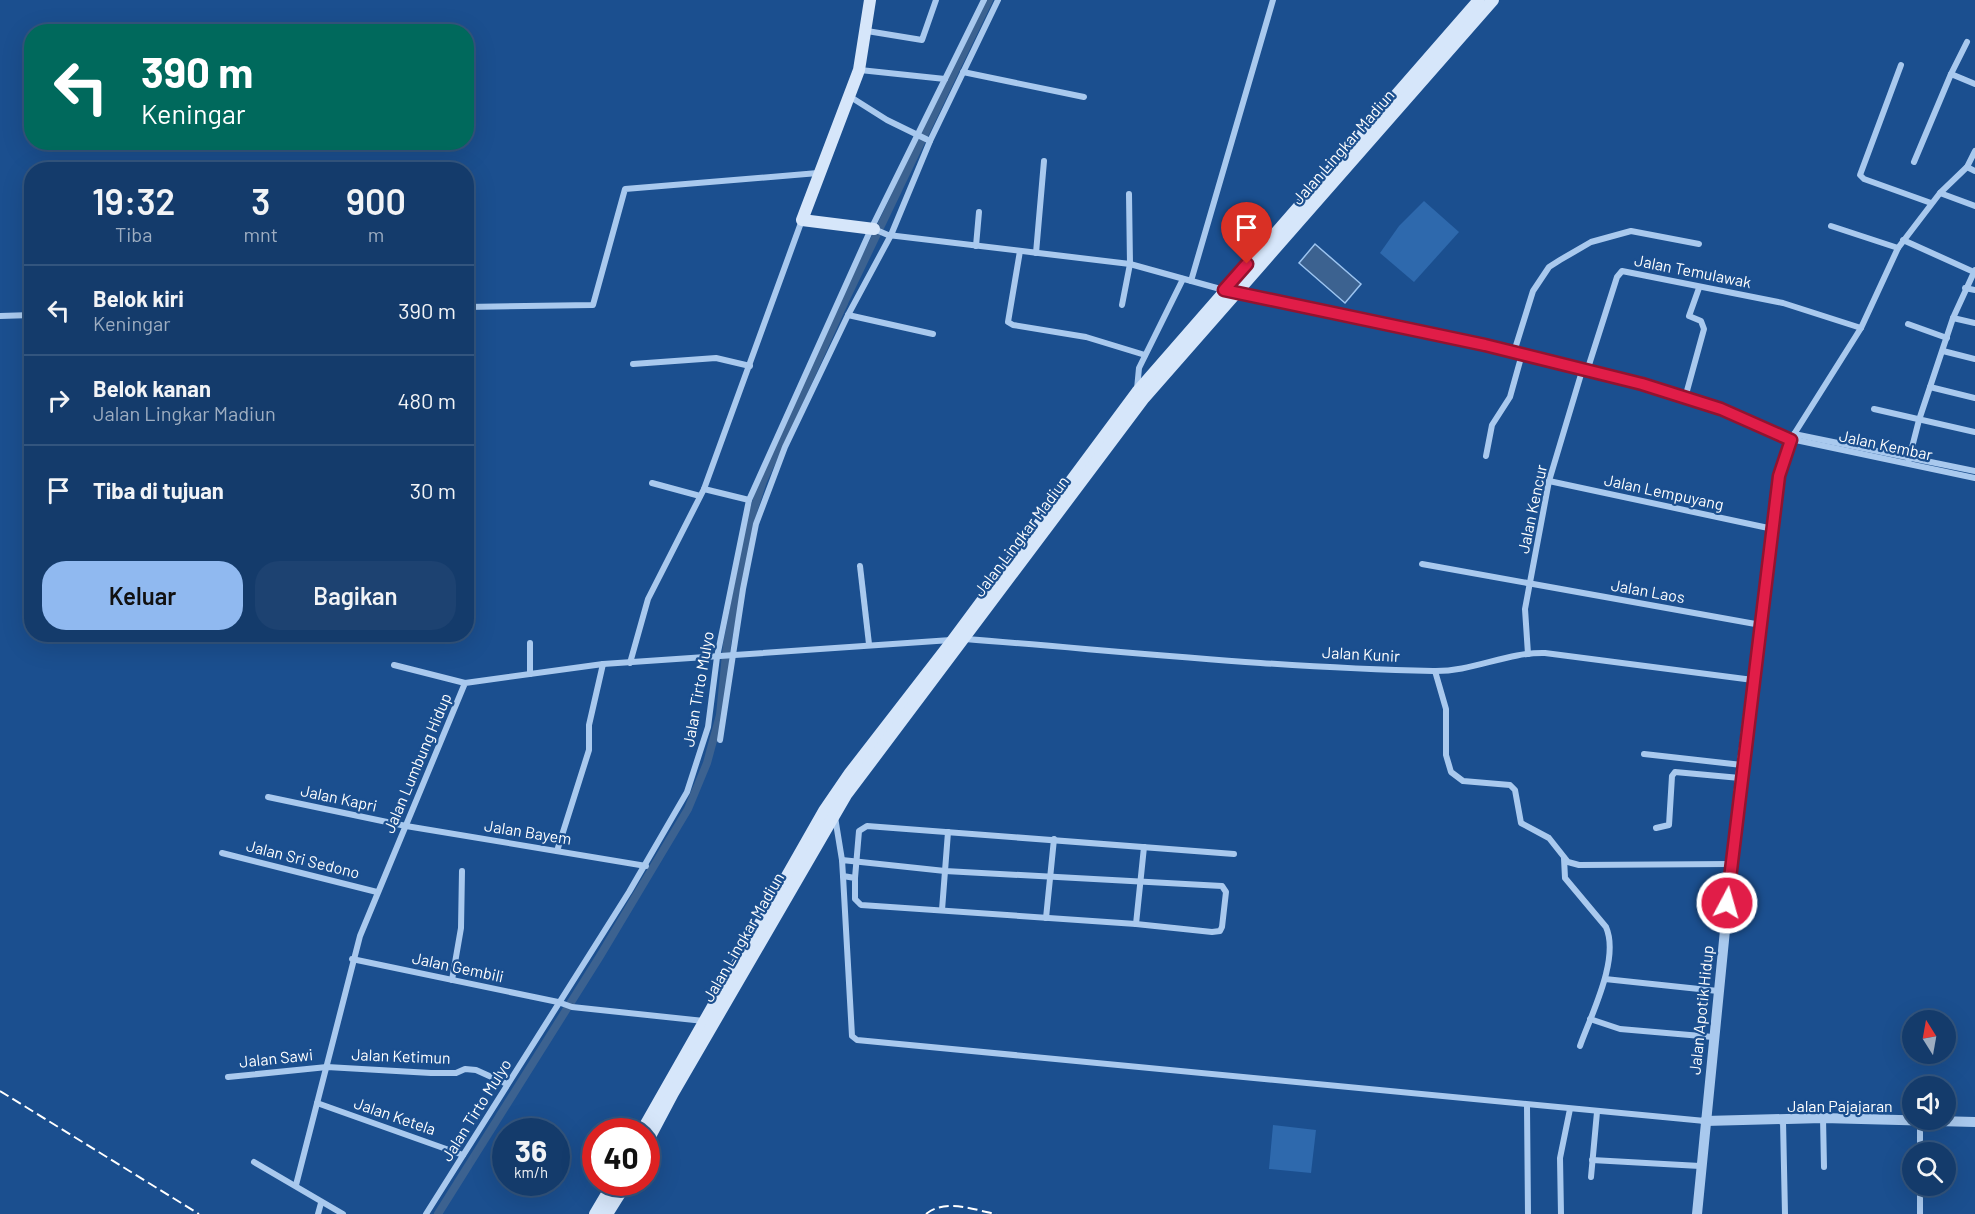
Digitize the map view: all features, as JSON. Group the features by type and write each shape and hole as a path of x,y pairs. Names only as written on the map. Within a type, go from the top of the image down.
{"main road":[{"path":"870,0 867,31 859,70 802,220 873,229"},
{"name":"Jalan Lingkar Madiun","path":"1339,168 1479,0"},
{"name":"Jalan Lingkar Madiun","path":"660,1118 835,813 959,639 1140,395 1339,168 1492,0"},
{"name":"Jalan Lingkar Madiun","path":"649,1118 836,792 959,639"},
{"path":"595,1214 606,1196"},
{"path":"607,1214 618,1196"}],"street":[{"path":"867,31 921,40 936,0"},
{"name":"Jalan Tirto Mulyo","path":"426,1214 646,866 687,792 700,759 710,718 719,657 749,500 873,229 984,0"},
{"path":"720,740 743,589 756,524 785,447 889,235 928,140 998,0"},
{"path":"1191,281 1273,0"},
{"path":"1914,162 1967,42"},
{"path":"1901,65 1860,175 1864,179 1931,203"},
{"path":"859,70 945,78"},
{"path":"963,72 1084,97"},
{"path":"1952,74 1975,84"},
{"path":"849,96 928,140"},
{"path":"873,229 889,235 1131,264 1230,291 1518,353 1584,372 1642,384 1721,409 1792,437 1861,328 1903,240 1931,203 1967,167 1975,152"},
{"path":"1036,253 1044,161"},
{"path":"1967,167 1975,171"},
{"path":"474,307 592,305 626,189 818,173"},
{"path":"1940,193 1975,206"},
{"path":"1122,305 1131,264 1129,194"},
{"path":"976,246 979,212"},
{"path":"630,663 648,599 704,489 802,220"},
{"path":"1831,226 1898,248"},
{"path":"1486,456 1492,425 1510,397 1533,291 1549,267 1591,242 1631,231 1700,244"},
{"path":"1903,240 1975,271 1965,288 1953,318 1919,420 1909,460"},
{"path":"1020,251 1008,322 1013,325 1086,337 1145,355"},
{"name":"Jalan Temulawak","path":"1584,372 1617,278 1622,271 1783,303 1861,328"},
{"path":"1140,395 1138,375 1145,355 1183,279"},
{"path":"1685,398 1704,329 1701,321 1689,316 1699,288"},
{"path":"1965,288 1975,290"},
{"path":"0,315 24,315"},
{"path":"848,315 933,334"},
{"path":"1953,318 1975,323"},
{"path":"1908,324 1947,338"},
{"path":"1943,351 1975,359"},
{"path":"633,363 716,358 750,366"},
{"name":"Jalan Kencur","path":"1528,654 1525,609 1549,482 1584,372"},
{"path":"1930,387 1975,398"},
{"path":"1874,409 1975,432"},
{"name":"Jalan Kembar","path":"1792,437 1972,474"},
{"name":"Jalan Apotik Hidup","path":"1697,1214 1740,778 1780,467 1792,437"},
{"name":"Jalan Lempuyang","path":"1549,482 1773,529"},
{"path":"652,483 700,496"},
{"path":"704,489 749,500"},
{"name":"Jalan Laos","path":"1422,564 1761,625"},
{"path":"860,566 869,644"},
{"name":"Jalan Lumbung Hidup","path":"296,1185 352,959 377,892 465,683 603,664 959,639"},
{"name":"Jalan Kunir","path":"959,639 1260,662 1435,671 1462,670 1528,654 1576,657 1753,680"},
{"path":"530,675 531,643"},
{"path":"557,851 589,750 589,725 603,664"},
{"path":"394,665 465,683"},
{"path":"1435,671 1446,709 1446,755 1451,772 1463,781 1510,785 1515,790 1521,823 1549,838 1564,858 1579,865 1732,864"},
{"path":"1644,754 1742,765"},
{"path":"1656,828 1670,824 1672,776 1675,772 1740,778"},
{"name":"Jalan Kapri","path":"268,797 406,826"},
{"path":"835,813 842,860 852,1036 857,1040 1527,1106 1705,1121"},
{"name":"Jalan Bayem","path":"406,826 646,866"},
{"path":"842,860 856,861 945,871 1222,886 1226,892 1222,927 1217,932 859,904 855,899 855,878 856,861 859,831 867,826 1233,854"},
{"path":"942,910 948,832"},
{"path":"1046,918 1054,839"},
{"path":"1136,924 1144,847"},
{"name":"Jalan Sri Sedono","path":"222,853 377,892"},
{"path":"1564,858 1565,878 1606,927 1610,937 1605,979 1580,1046"},
{"path":"452,980 461,928 462,871"},
{"path":"843,876 855,878"},
{"name":"Jalan Gembili","path":"352,959 559,1002 572,1007 704,1021"},
{"path":"1605,979 1718,991"},
{"path":"1590,1018 1620,1029 1713,1037"},
{"name":"Jalan Sawi","path":"228,1077 327,1067"},
{"name":"Jalan Ketimun","path":"327,1067 431,1073 476,1070 507,1084"},
{"name":"Jalan Ketela","path":"317,1103 463,1155"},
{"path":"1527,1106 1528,1214"},
{"path":"1561,1214 1560,1158 1570,1110"},
{"path":"1591,1178 1597,1112"},
{"path":"1823,1118 1824,1167"},
{"name":"Jalan Pajajaran","path":"1705,1121 1783,1121 1823,1118 1902,1121"},
{"path":"1783,1121 1785,1214"},
{"name":"Jalan Pajajaran","path":"1956,1122 1975,1122"},
{"path":"1592,1160 1700,1166"},
{"path":"254,1162 296,1185 321,1203 344,1214"},
{"path":"1920,1196 1920,1214"},
{"path":"318,1214 321,1203"}],"shaded area":[{"path":"1424,201 1459,232 1414,282 1380,253 1399,226"},
{"path":"1315,244 1361,284 1345,303 1299,263"},
{"path":"1273,1125 1316,1130 1311,1173 1269,1169"}],"waterway":[{"path":"842,307 989,0"},
{"path":"438,1214 600,956 688,809 707,763 720,715 727,644 752,515 763,481 844,303"}],"railway":[{"path":"0,1091 199,1214"},
{"path":"926,1214 934,1209 951,1206 996,1214"}],"route":[{"path":"1247,264 1224,290 1485,345 1582,371 1642,384 1721,409 1791,440 1780,467 1740,778 1727,903"}]}
